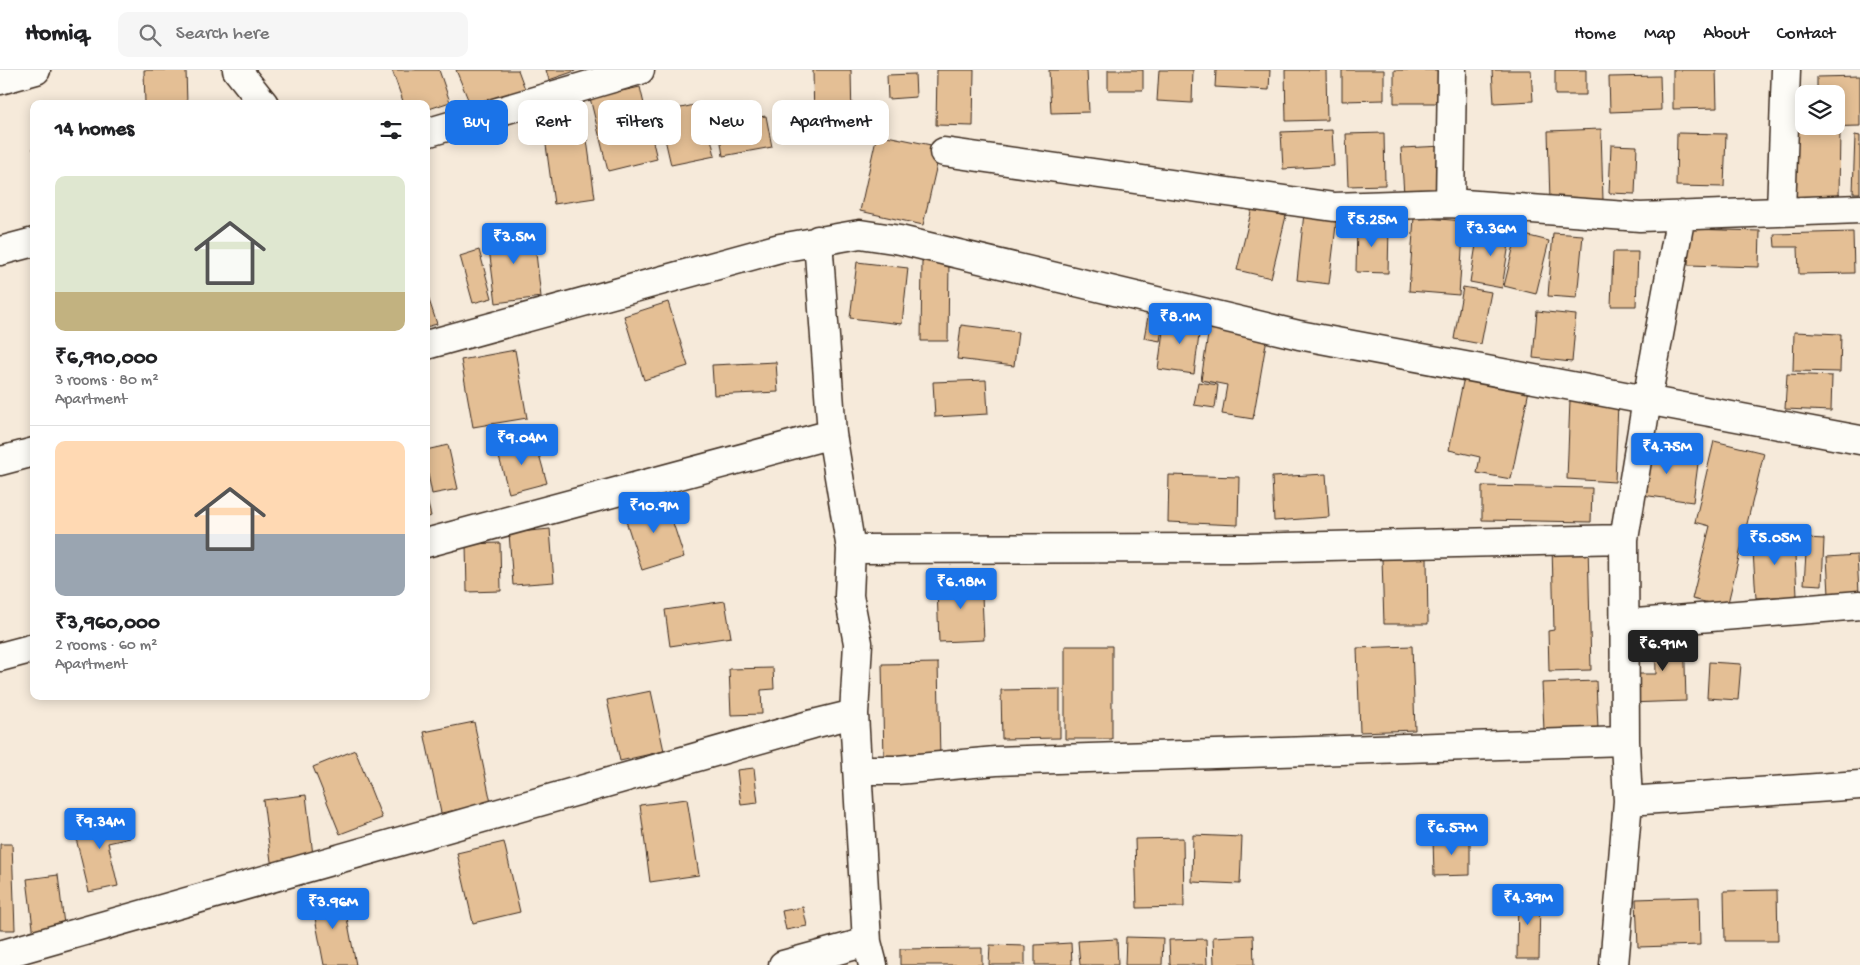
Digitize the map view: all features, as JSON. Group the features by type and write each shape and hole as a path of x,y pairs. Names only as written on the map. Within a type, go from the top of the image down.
{"street":[{"path":"0,80 36,70"},
{"path":"236,70 261,100"},
{"path":"430,132 640,70"},
{"path":"1450,203 1452,70"},
{"path":"1781,211 1786,70"},
{"path":"944,152 1334,206 1450,203 1640,217 1860,209"},
{"path":"1614,965 1628,801 1625,741 1624,539 1681,215"},
{"path":"430,344 780,248 860,234 900,240 1299,335 1860,440"},
{"path":"783,965 870,954 854,714 858,643 849,596 851,549 832,434 818,240"},
{"path":"0,251 30,243"},
{"path":"430,542 832,434"},
{"path":"0,461 30,453"},
{"path":"851,549 1248,548 1624,539"},
{"path":"1624,624 1860,605"},
{"path":"0,657 30,649"},
{"path":"0,954 854,714"},
{"path":"857,770 896,770 996,761 1625,741"},
{"path":"1628,801 1860,785"}],"building":[{"path":"144,70 186,70 187,100 145,100"},
{"path":"392,70 439,70 449,100 445,100 445,104 430,109 430,100 403,100"},
{"path":"456,70 518,70 525,89 496,100 468,100"},
{"path":"546,70 575,70 575,71 549,80"},
{"path":"813,70 851,70 852,100 814,100"},
{"path":"937,70 974,70 973,126 936,125"},
{"path":"1049,70 1087,70 1089,112 1051,113"},
{"path":"1108,70 1143,70 1143,90 1108,90"},
{"path":"1159,70 1193,70 1192,103 1157,101"},
{"path":"1216,70 1270,70 1269,90 1215,87"},
{"path":"1285,70 1326,70 1327,120 1286,121"},
{"path":"1342,70 1384,70 1384,100 1342,101"},
{"path":"1394,70 1441,70 1441,103 1394,103"},
{"path":"1492,70 1531,70 1533,101 1494,103"},
{"path":"1555,70 1586,70 1586,95 1555,95"},
{"path":"1673,70 1716,70 1717,108 1673,109"},
{"path":"915,74 916,97 888,99 887,75"},
{"path":"1660,76 1661,110 1610,112 1609,77"},
{"path":"1860,76 1860,126 1845,126 1845,85 1817,85 1817,77"},
{"path":"640,87 643,100 598,100 598,130 590,98"},
{"path":"691,106 691,145 713,145 715,156 671,165 666,145 681,145 681,108"},
{"path":"766,116 772,147 723,156 721,145 762,145 762,117"},
{"path":"1793,128 1795,128 1795,135 1840,135 1839,198 1792,197"},
{"path":"1601,129 1603,201 1550,202 1548,131"},
{"path":"1332,130 1334,166 1283,169 1281,132"},
{"path":"1384,133 1385,185 1348,186 1346,134"},
{"path":"1677,133 1726,134 1724,187 1676,186"},
{"path":"1855,135 1860,136 1860,193 1853,193"},
{"path":"889,136 941,147 923,225 860,211 875,145 889,145"},
{"path":"546,145 588,145 595,198 554,204"},
{"path":"602,145 654,145 657,159 608,171"},
{"path":"1611,145 1637,146 1635,194 1609,193"},
{"path":"1444,146 1447,192 1404,195 1401,148"},
{"path":"1252,208 1286,216 1271,278 1237,270"},
{"path":"1304,213 1337,217 1329,284 1297,280"},
{"path":"1414,217 1464,221 1459,295 1409,291"},
{"path":"1357,224 1389,225 1388,273 1356,272"},
{"path":"1479,226 1511,231 1502,288 1470,282"},
{"path":"533,227 541,297 496,303 487,233"},
{"path":"1689,229 1760,231 1759,267 1688,265"},
{"path":"1853,232 1854,273 1799,274 1798,247 1775,247 1774,234"},
{"path":"1517,233 1549,241 1536,294 1504,286"},
{"path":"1553,233 1583,235 1577,298 1548,296"},
{"path":"479,250 492,298 473,303 460,256"},
{"path":"1613,252 1638,252 1636,306 1611,306"},
{"path":"922,261 949,261 948,341 921,341"},
{"path":"857,262 908,268 902,324 850,318"},
{"path":"1463,287 1491,292 1481,344 1454,339"},
{"path":"668,302 688,366 644,380 624,316"},
{"path":"430,303 437,324 430,326"},
{"path":"1150,306 1165,309 1160,341 1144,338"},
{"path":"1537,311 1576,315 1572,362 1533,358"},
{"path":"1165,316 1201,320 1194,374 1158,369"},
{"path":"1210,322 1268,332 1253,419 1222,414 1227,385 1201,380"},
{"path":"961,325 1018,332 1014,366 957,359"},
{"path":"1794,332 1841,334 1840,372 1793,371"},
{"path":"515,350 527,418 473,427 461,360"},
{"path":"776,362 778,392 714,395 712,365"},
{"path":"1787,374 1832,376 1831,411 1785,409"},
{"path":"1464,377 1529,390 1511,479 1477,473 1480,457 1449,450"},
{"path":"986,380 988,414 935,417 933,382"},
{"path":"1198,382 1218,385 1215,408 1194,405"},
{"path":"1570,400 1618,402 1615,482 1567,479"},
{"path":"535,440 547,483 509,493 497,450"},
{"path":"1714,441 1764,453 1727,607 1692,599 1710,526 1695,522"},
{"path":"448,445 458,489 432,494 430,484 430,449"},
{"path":"1642,448 1699,456 1693,502 1635,494"},
{"path":"1326,474 1329,517 1274,521 1272,477"},
{"path":"1169,475 1239,477 1238,525 1168,522"},
{"path":"1482,486 1592,488 1591,522 1482,520"},
{"path":"665,498 684,557 642,570 623,512"},
{"path":"550,529 554,582 513,585 509,533"},
{"path":"1794,534 1797,596 1756,598 1752,536"},
{"path":"1807,538 1824,539 1822,585 1804,584"},
{"path":"500,543 501,591 467,592 466,544"},
{"path":"1588,544 1591,670 1549,671 1548,631 1554,630 1552,545"},
{"path":"1857,555 1859,593 1829,595 1827,557"},
{"path":"1427,558 1428,624 1384,624 1382,559"},
{"path":"981,574 984,640 939,642 937,589 953,588 953,576"},
{"path":"725,601 731,637 670,646 665,610"},
{"path":"1655,629 1684,629 1686,701 1628,703 1628,674 1656,674"},
{"path":"1065,646 1112,646 1112,739 1065,739"},
{"path":"1412,646 1415,730 1360,732 1357,648"},
{"path":"1709,662 1741,664 1738,700 1707,698"},
{"path":"938,663 940,759 884,760 882,664"},
{"path":"773,668 774,689 761,690 762,714 731,715 729,669"},
{"path":"1596,681 1598,729 1544,731 1542,683"},
{"path":"1060,689 1060,738 1002,739 1001,690"},
{"path":"651,691 664,751 620,761 607,700"},
{"path":"474,722 491,803 441,813 424,732"},
{"path":"355,750 382,818 340,834 313,767"},
{"path":"754,768 758,803 741,805 737,770"},
{"path":"306,795 314,864 272,869 263,800"},
{"path":"687,799 699,875 650,882 640,805"},
{"path":"124,814 130,838 108,843 118,886 89,892 73,826"},
{"path":"1193,835 1242,837 1240,884 1192,882"},
{"path":"1470,837 1470,875 1434,876 1433,838"},
{"path":"1183,838 1184,907 1137,908 1135,839"},
{"path":"504,842 520,912 473,923 457,853"},
{"path":"0,844 12,844 15,930 0,930"},
{"path":"58,875 65,933 34,936 27,879"},
{"path":"1777,890 1778,941 1725,941 1724,891"},
{"path":"342,892 356,965 324,965 311,897"},
{"path":"1518,892 1540,892 1539,959 1517,959"},
{"path":"1699,897 1700,945 1638,947 1636,899"},
{"path":"803,907 807,926 786,930 782,911"},
{"path":"1253,935 1254,965 1214,965 1213,937"},
{"path":"1126,937 1163,938 1162,965 1125,965"},
{"path":"1117,939 1118,965 1080,965 1078,941"},
{"path":"1206,939 1207,965 1170,965 1169,940"},
{"path":"1071,943 1072,965 1035,965 1035,945"},
{"path":"990,945 1025,946 1025,965 989,965"},
{"path":"982,948 982,965 900,965 900,949"}]}
